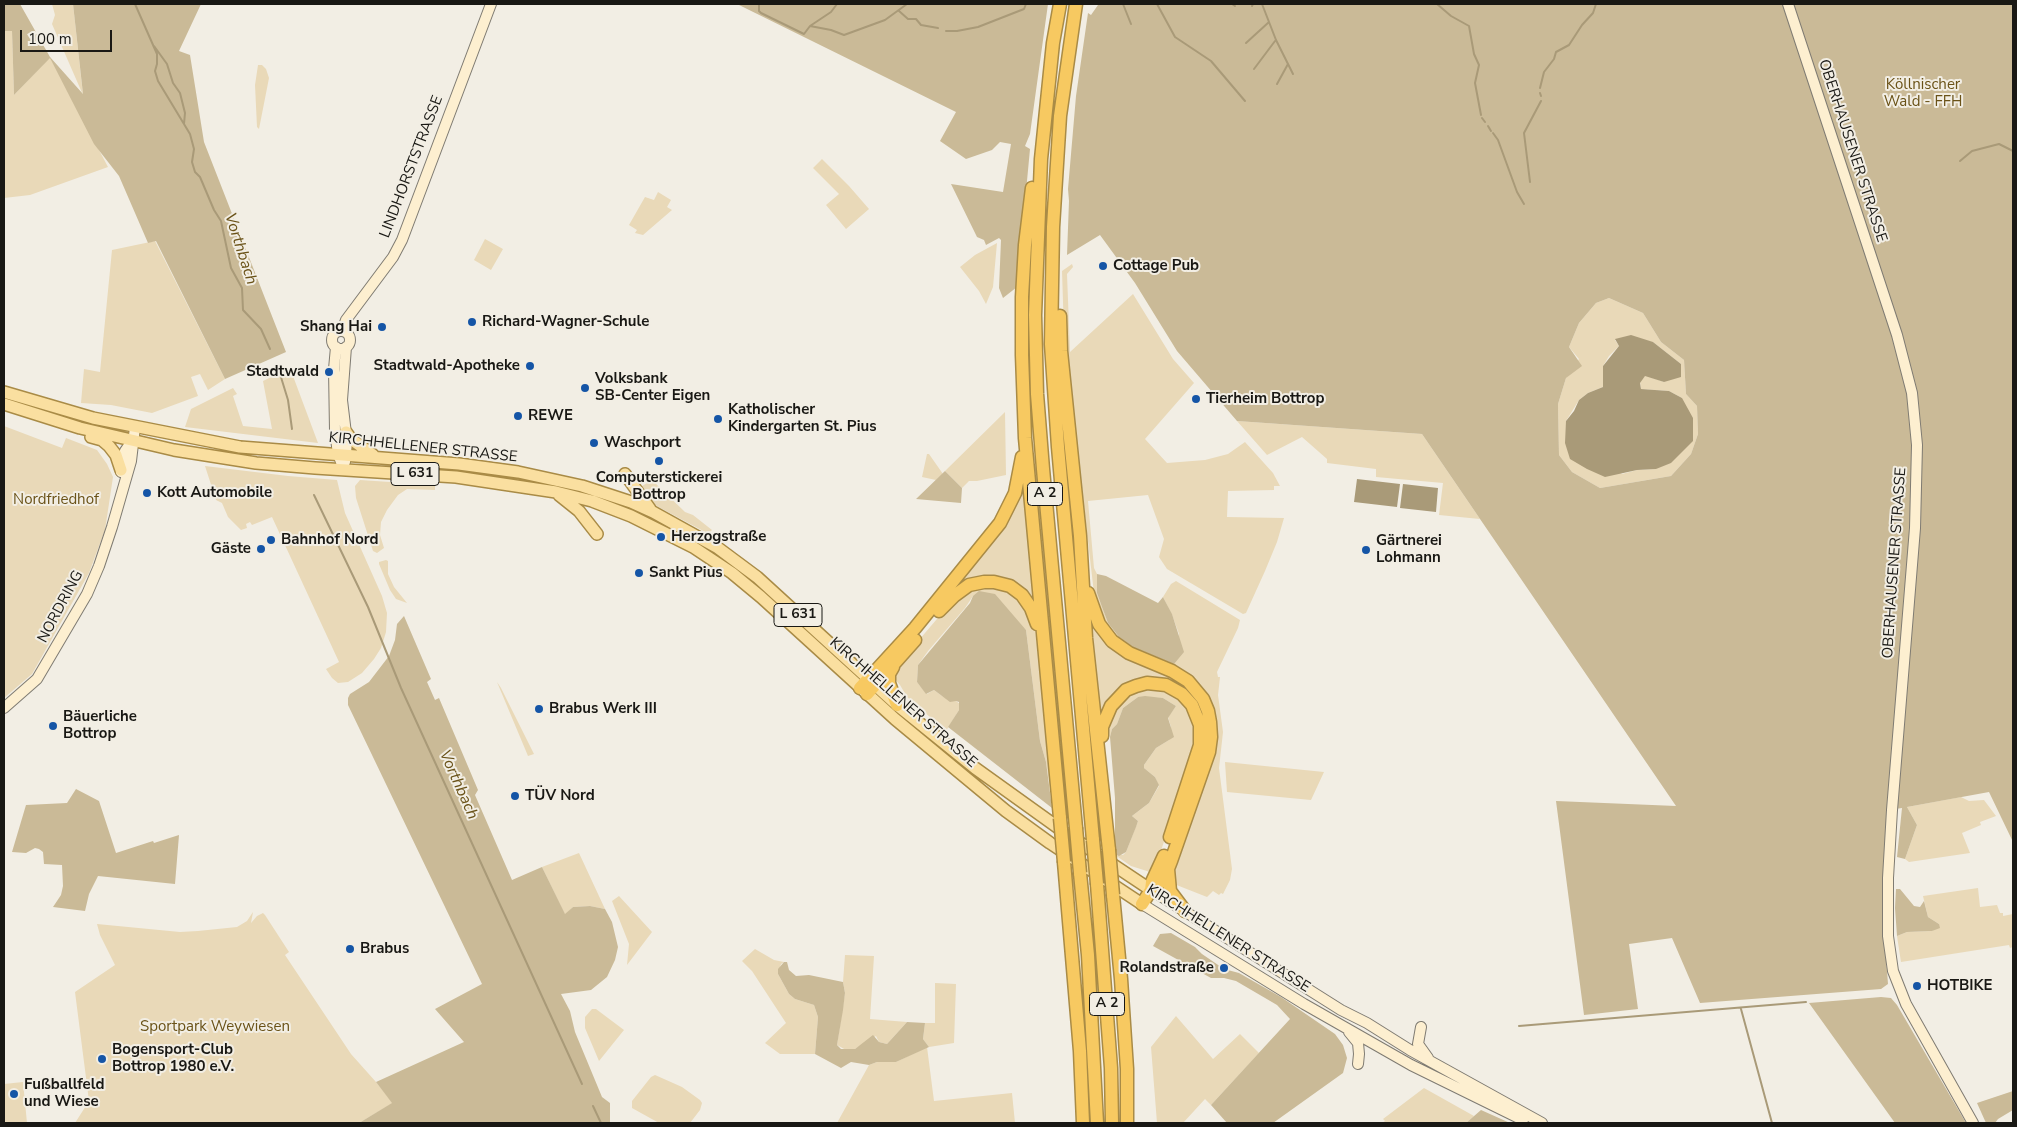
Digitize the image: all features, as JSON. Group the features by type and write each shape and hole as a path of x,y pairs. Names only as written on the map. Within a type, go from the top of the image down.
{"highway":[{"name":"A 2","path":"1060,4 1053,44 1041,159 1036,270 1037,394 1064,828 1080,873 1088,955 1098,1123"},
{"name":"A 2","path":"1076,4 1060,116 1053,228 1052,344 1056,428 1097,884 1111,1068 1112,1123"},
{"path":"1041,159 1033,182 1025,245 1022,297 1025,438 1046,670 1064,828 1064,862 1080,1051 1083,1123"},
{"path":"1053,228 1060,243 1061,351 1087,590 1099,624 1106,634 1129,653 1181,676 1196,689 1208,711 1212,737 1211,746 1168,868 1161,883 1151,890 1142,904"},
{"path":"868,687 1000,523 1015,493 1025,438"},
{"path":"1080,536 1086,638 1122,996 1127,1123"},
{"path":"897,705 889,683 889,674 894,666 948,602 969,586 984,582 1010,586 1027,601 1036,620 1041,660 1046,670"},
{"path":"868,687 894,666"},
{"path":"1102,786 1102,727 1106,716 1118,697 1126,690 1136,686 1157,683 1174,689 1188,699 1200,725 1200,745 1191,778 1162,862 1152,882 1151,890"},
{"path":"1168,868 1170,891 1185,911"}],"main road":[{"name":"LINDHORSTSTRASSE","path":"341,347 332,343 332,337 335,333 342,331 346,320 392,257 402,240 491,4"},
{"name":"OBERHAUSENER STRASSE","path":"1788,4 1897,335 1912,393 1917,446 1914,528 1892,810 1888,878 1888,936 1894,971 1906,1004 1973,1123"},
{"path":"341,347 342,400 346,432 342,455"},
{"path":"341,347 334,369 335,431 344,470"},
{"name":"KIRCHHELLENER STRASSE","path":"4,392 80,415 244,447 374,456 518,472 609,493 653,512 718,548 757,577 868,687 962,776 1142,904 1345,1028 1442,1081 1530,1123"},
{"name":"KIRCHHELLENER STRASSE","path":"4,404 80,428 174,450 251,462 456,477 556,492 610,508 658,529 693,547 732,573 868,687 897,705 975,768 1151,890 1342,1010 1542,1123"},
{"name":"NORDRING","path":"4,708 37,680 87,594 99,566 119,504 132,455 135,427"},
{"path":"80,428 85,435 102,440 109,446 116,455 121,470"},
{"path":"346,432 357,444 374,456"},
{"name":"NORDRING","path":"119,504 124,451 132,441"},
{"path":"625,474 633,488 653,512"},
{"path":"556,492 579,511 597,534"},
{"name":"KIRCHHELLENER STRASSE","path":"1037,829 1046,827 1064,828"},
{"name":"L 631","path":"1420,1027 1418,1044 1432,1062"},
{"name":"L 631","path":"1345,1028 1358,1043 1360,1054 1358,1064"}],"green space":[{"path":"4,4 20,4 50,57 83,94 73,4 201,4 179,51 190,55 204,142 286,352 225,379 156,241 148,243 119,176 94,144 50,58 14,95 12,31 4,31"},
{"path":"52,4 73,4 83,95 52,24 55,15"},
{"path":"737,4 1048,4 1030,134 1025,146 1030,149 1017,287 1003,298 999,288 1001,240 999,238 986,245 984,240 977,237 951,184 1003,192 1011,144 1000,142 992,150 966,159 940,141 956,112"},
{"name":"Köllnischer Wald - FFH","path":"2013,4 2013,842 1989,792 1907,807 1917,825 1905,859 1897,857 1902,808 1888,810 1882,905 1888,984 1881,989 1700,1003 1672,938 1629,944 1638,1009 1584,1015 1556,801 1676,806 1422,434 1237,421 1177,351 1135,283 1100,235 1067,255 1068,189 1076,96 1088,13 1091,15 1098,5","holes":["1609,298 1643,313 1661,342 1684,360 1686,394 1697,406 1698,434 1691,454 1671,476 1600,488 1572,472 1559,455 1558,404 1566,378 1582,366 1569,347 1579,323 1596,303"]},
{"path":"4,31 12,31 14,95 50,57 108,167 30,195 4,198"},
{"path":"258,65 262,65 266,69 269,78 259,129 257,127 255,85"},
{"path":"822,159 869,209 846,229 826,205 839,194 813,168"},
{"path":"658,192 671,200 667,207 672,210 643,235 635,233 637,230 629,225 645,197 654,200"},
{"path":"485,239 503,249 491,270 474,260"},
{"path":"155,241 225,379 208,390 200,374 191,377 198,396 152,413 111,405 81,403 84,369 100,372 112,250"},
{"path":"997,243 993,287 986,304 979,291 960,267 975,255"},
{"path":"1072,264 1073,267 1067,274 1070,352 1133,294 1173,359 1194,383 1145,439 1167,463 1205,460 1228,454 1245,442 1273,473 1280,486 1274,486 1274,490 1228,491 1227,517 1284,518 1277,542 1265,571 1246,613 1243,614 1167,569 1159,557 1164,539 1148,495 1088,501 1094,568 1097,574 1097,593 1108,623 1119,637 1133,647 1174,664 1179,634 1163,597 1171,584 1176,581 1240,620 1217,672 1218,677 1220,677 1218,695 1223,732 1219,768 1232,869 1230,880 1223,894 1219,895 1213,891 1207,897 1174,884 1171,879 1208,764 1203,694 1137,654 1108,630 1095,602 1064,333 1062,271"},
{"path":"1609,298 1643,313 1661,342 1684,360 1686,394 1697,406 1698,434 1691,454 1671,476 1600,488 1572,472 1559,455 1558,404 1566,378 1579,359 1569,347 1579,323 1596,303","holes":["1615,340 1653,342 1681,364 1664,382 1645,375 1640,382 1641,389 1669,391 1682,398 1656,469 1637,470 1622,474 1566,421 1579,400 1588,393 1603,387 1603,366 1609,356 1619,346"]},
{"path":"290,368 318,443 185,427 191,409 233,388 237,394 233,396 243,426 272,429 263,381"},
{"path":"1005,412 1006,475 969,481 962,488 945,471"},
{"path":"1237,421 1422,434 1480,519 1439,515 1443,483 1376,477 1376,469 1327,463 1327,459 1302,437 1267,455"},
{"name":"Nordfriedhof","path":"4,426 62,448 66,438 97,450 113,477 105,530 89,573 32,674 4,698"},
{"path":"927,454 929,454 943,474 936,480 922,477"},
{"path":"205,466 337,480 345,513 382,596 387,613 386,632 381,648 362,673 348,682 338,683 332,678 326,669 339,662 272,517 252,525 250,522 246,524 247,528 241,530 228,517 222,503 216,500"},
{"path":"945,471 962,488 961,503 916,499"},
{"path":"1023,473 1037,611 1017,587 959,587 902,648 991,541"},
{"path":"360,480 435,485 435,490 407,489 398,495 381,522 380,535 384,548 377,553 373,551 356,498 355,486"},
{"path":"652,480 685,512 693,515 712,530 707,533 653,504 637,489"},
{"path":"388,561 388,574 394,587 407,603 396,599 390,590 379,564 379,562"},
{"path":"1097,574 1106,576 1158,603 1163,597 1172,614 1184,652 1174,664 1133,647 1119,637 1108,623 1097,593"},
{"path":"995,585 1021,598 1035,627 1054,798 1050,789 1046,762 1040,741 1026,630 973,596 928,651 918,665 917,682 927,694 934,690 960,704 959,710 946,731 907,697 893,677 919,640 948,606 965,591"},
{"path":"979,591 995,594 1026,630 1040,741 1046,762 1052,808 948,727 959,710 959,702 950,702 934,690 926,694 917,682 918,665"},
{"path":"404,616 431,679 427,682 435,700 439,698 478,790 475,795 512,880 542,867 565,914 573,907 590,906 605,909 612,922 618,947 615,960 607,977 591,990 561,994 570,1011 575,1032 602,1097 610,1103 610,1123 359,1123 392,1103 376,1082 464,1042 435,1009 482,984 348,705 350,694 369,682 389,656 395,640 397,624"},
{"path":"1091,616 1097,624 1171,674 1197,697 1207,720 1199,711 1147,681 1100,717"},
{"path":"497,682 501,688 534,754 528,756"},
{"path":"1144,689 1167,690 1186,703 1197,731 1188,772 1157,862 1150,872 1131,866 1115,854 1123,855 1126,852 1138,821 1132,816 1149,803 1159,786 1155,777 1144,768 1144,765 1156,748 1169,740 1171,727 1168,717 1176,706 1163,698 1138,697 1123,708 1110,737 1109,730 1112,713 1128,695"},
{"path":"1138,697 1163,698 1176,706 1168,718 1174,737 1156,748 1144,765 1144,768 1155,777 1159,785 1149,803 1132,816 1138,821 1126,852 1119,856 1115,854 1115,798 1110,737 1123,708"},
{"path":"1225,762 1324,772 1311,800 1227,792"},
{"path":"76,789 99,801 116,853 179,835 175,884 98,876 89,894 85,911 53,907 61,895 63,886 62,865 44,864 43,852 39,849 35,848 26,853 12,852 26,805 67,803"},
{"path":"1961,797 1969,801 1984,800 1996,816 1980,822 1981,825 1962,833 1970,853 1909,862 1905,859 1917,825 1907,807"},
{"path":"579,853 605,909 590,906 573,907 565,915 542,867"},
{"path":"1978,888 1980,907 1997,905 2003,916 2013,914 2013,947 2010,948 2009,945 1901,962 1897,936 1907,932 1932,931 1939,924 1928,917 1923,896"},
{"path":"1896,889 1900,889 1914,906 1920,907 1924,901 1928,917 1939,924 1940,928 1932,931 1907,932 1897,936"},
{"path":"619,896 652,932 627,965 629,944 612,901"},
{"name":"Sportpark Weywiesen","path":"253,912 251,923 257,916 263,913 265,915 289,952 285,955 351,1054 393,1103 359,1123 75,1123 89,1101 75,992 115,965 100,935 97,924 180,932 198,931 237,927 247,921"},
{"path":"1171,933 1195,947 1224,969 1239,973 1281,997 1335,1034 1343,1045 1347,1058 1343,1073 1273,1123 1227,1123 1211,1105 1290,1019 1277,1005 1236,981 1224,978 1211,978 1153,946 1160,934"},
{"path":"755,949 774,960 784,962 781,964 778,974 789,994 795,999 814,1005 818,1017 815,1054 780,1054 765,1043 786,1023 752,971 742,961"},
{"path":"845,955 874,956 870,1019 907,1022 887,1044 879,1042 876,1036 855,1049 846,1050 837,1045 845,993 843,982"},
{"path":"784,962 787,962 789,970 796,976 809,975 843,982 845,993 837,1045 841,1049 855,1049 873,1035 879,1042 887,1044 907,1022 925,1023 923,1039 929,1047 896,1062 877,1062 869,1065 851,1062 841,1068 815,1054 818,1017 814,1005 795,999 789,994 778,974 778,969"},
{"path":"935,983 956,984 954,1043 929,1047 923,1039 925,1023 935,1023"},
{"path":"1881,997 1891,998 1897,1005 1966,1123 1895,1123 1809,1003"},
{"path":"592,1009 596,1009 624,1030 599,1061 585,1028 585,1017"},
{"path":"1176,1016 1213,1059 1240,1034 1259,1053 1211,1105 1205,1099 1183,1123 1157,1123 1151,1047"},
{"path":"927,1047 934,1101 1012,1093 1015,1123 837,1123 869,1065 877,1062 896,1062"},
{"path":"655,1075 682,1087 700,1100 702,1103 700,1110 690,1123 659,1123 632,1108 632,1101 651,1077"},
{"name":"Fußballfeld und Wiese","path":"23,1082 27,1123 4,1123 4,1084"},
{"path":"1424,1088 1474,1116 1466,1123 1382,1123 1385,1121 1383,1119"},
{"path":"2013,1091 2013,1110 1995,1123 1986,1123 1977,1103"},
{"path":"1481,1110 1510,1123 1466,1123"}],"shaded area":[{"path":"1631,335 1653,342 1681,364 1681,377 1664,382 1645,376 1640,383 1641,389 1669,391 1682,398 1693,418 1693,441 1671,463 1656,469 1637,470 1605,477 1570,459 1565,443 1566,421 1574,411 1579,400 1588,393 1603,387 1603,366 1619,346 1615,339"},
{"path":"1357,479 1400,484 1397,507 1354,502"},
{"path":"1403,484 1438,488 1436,512 1400,508"}],"waterway":[{"name":"Vorthbach","path":"135,4 157,54 155,71 158,81 190,134 194,149 192,162 195,172 200,177 214,210 221,221 231,268 242,288 243,310 261,329 270,349"},
{"path":"759,4 759,11 761,13 804,34 810,26 831,30 844,35 885,20 907,4"},
{"path":"810,26 831,12 837,4"},
{"path":"946,31 978,27 1024,9 1026,4"},
{"path":"1123,4 1131,24"},
{"path":"1157,4 1175,37 1211,61 1245,101"},
{"path":"1262,4 1276,40 1293,74"},
{"path":"1437,4 1451,16 1469,26 1474,54 1479,65 1475,83 1481,115"},
{"path":"1540,88 1544,72 1554,59 1556,52 1569,45 1582,25 1593,13 1596,4"},
{"path":"899,11 908,19 916,19 921,25 938,28"},
{"path":"1246,43 1269,22"},
{"path":"1254,69 1275,41"},
{"name":"Vorthbach","path":"154,46 167,64 173,83 180,93 185,113 184,124"},
{"path":"1277,84 1288,64"},
{"path":"1530,182 1524,133 1541,101"},
{"path":"1482,118 1485,122"},
{"path":"1488,126 1491,131"},
{"path":"1493,133 1498,140 1517,192 1524,204"},
{"path":"1960,161 1972,151 1999,144 2013,151"},
{"name":"Vorthbach","path":"280,374 288,400 292,429"},
{"name":"Vorthbach","path":"314,495 368,607 401,688 582,1084"},
{"path":"1519,1026 1806,1002"},
{"path":"1741,1009 1772,1123"},
{"name":"Vorthbach","path":"593,1106 601,1123"}],"place":[{"name":"Cottage Pub","path":"1103,266"},
{"name":"Richard-Wagner-Schule","path":"472,322"},
{"name":"Shang Hai","path":"382,327"},
{"name":"Stadtwald-Apotheke","path":"530,366"},
{"name":"Stadtwald","path":"329,372"},
{"name":"Volksbank SB-Center Eigen","path":"585,388"},
{"name":"Tierheim Bottrop","path":"1196,399"},
{"name":"REWE","path":"518,416"},
{"name":"Katholischer Kindergarten St. Pius","path":"718,419"},
{"name":"Waschport","path":"594,443"},
{"name":"Computerstickerei Bottrop","path":"659,461"},
{"name":"Kott Automobile","path":"147,493"},
{"name":"Herzogstraße","path":"661,537"},
{"name":"Bahnhof Nord","path":"271,540"},
{"name":"Gäste","path":"261,549"},
{"name":"Gärtnerei Lohmann","path":"1366,550"},
{"name":"Sankt Pius","path":"639,573"},
{"name":"Brabus Werk III","path":"539,709"},
{"name":"Bäuerliche Bottrop","path":"53,726"},
{"name":"TÜV Nord","path":"515,796"},
{"name":"Brabus","path":"350,949"},
{"name":"Rolandstraße","path":"1224,968"},
{"name":"HOTBIKE","path":"1917,986"},
{"name":"Bogensport-Club Bottrop 1980 e.V.","path":"102,1059"},
{"name":"Fußballfeld und Wiese","path":"14,1094"}]}
